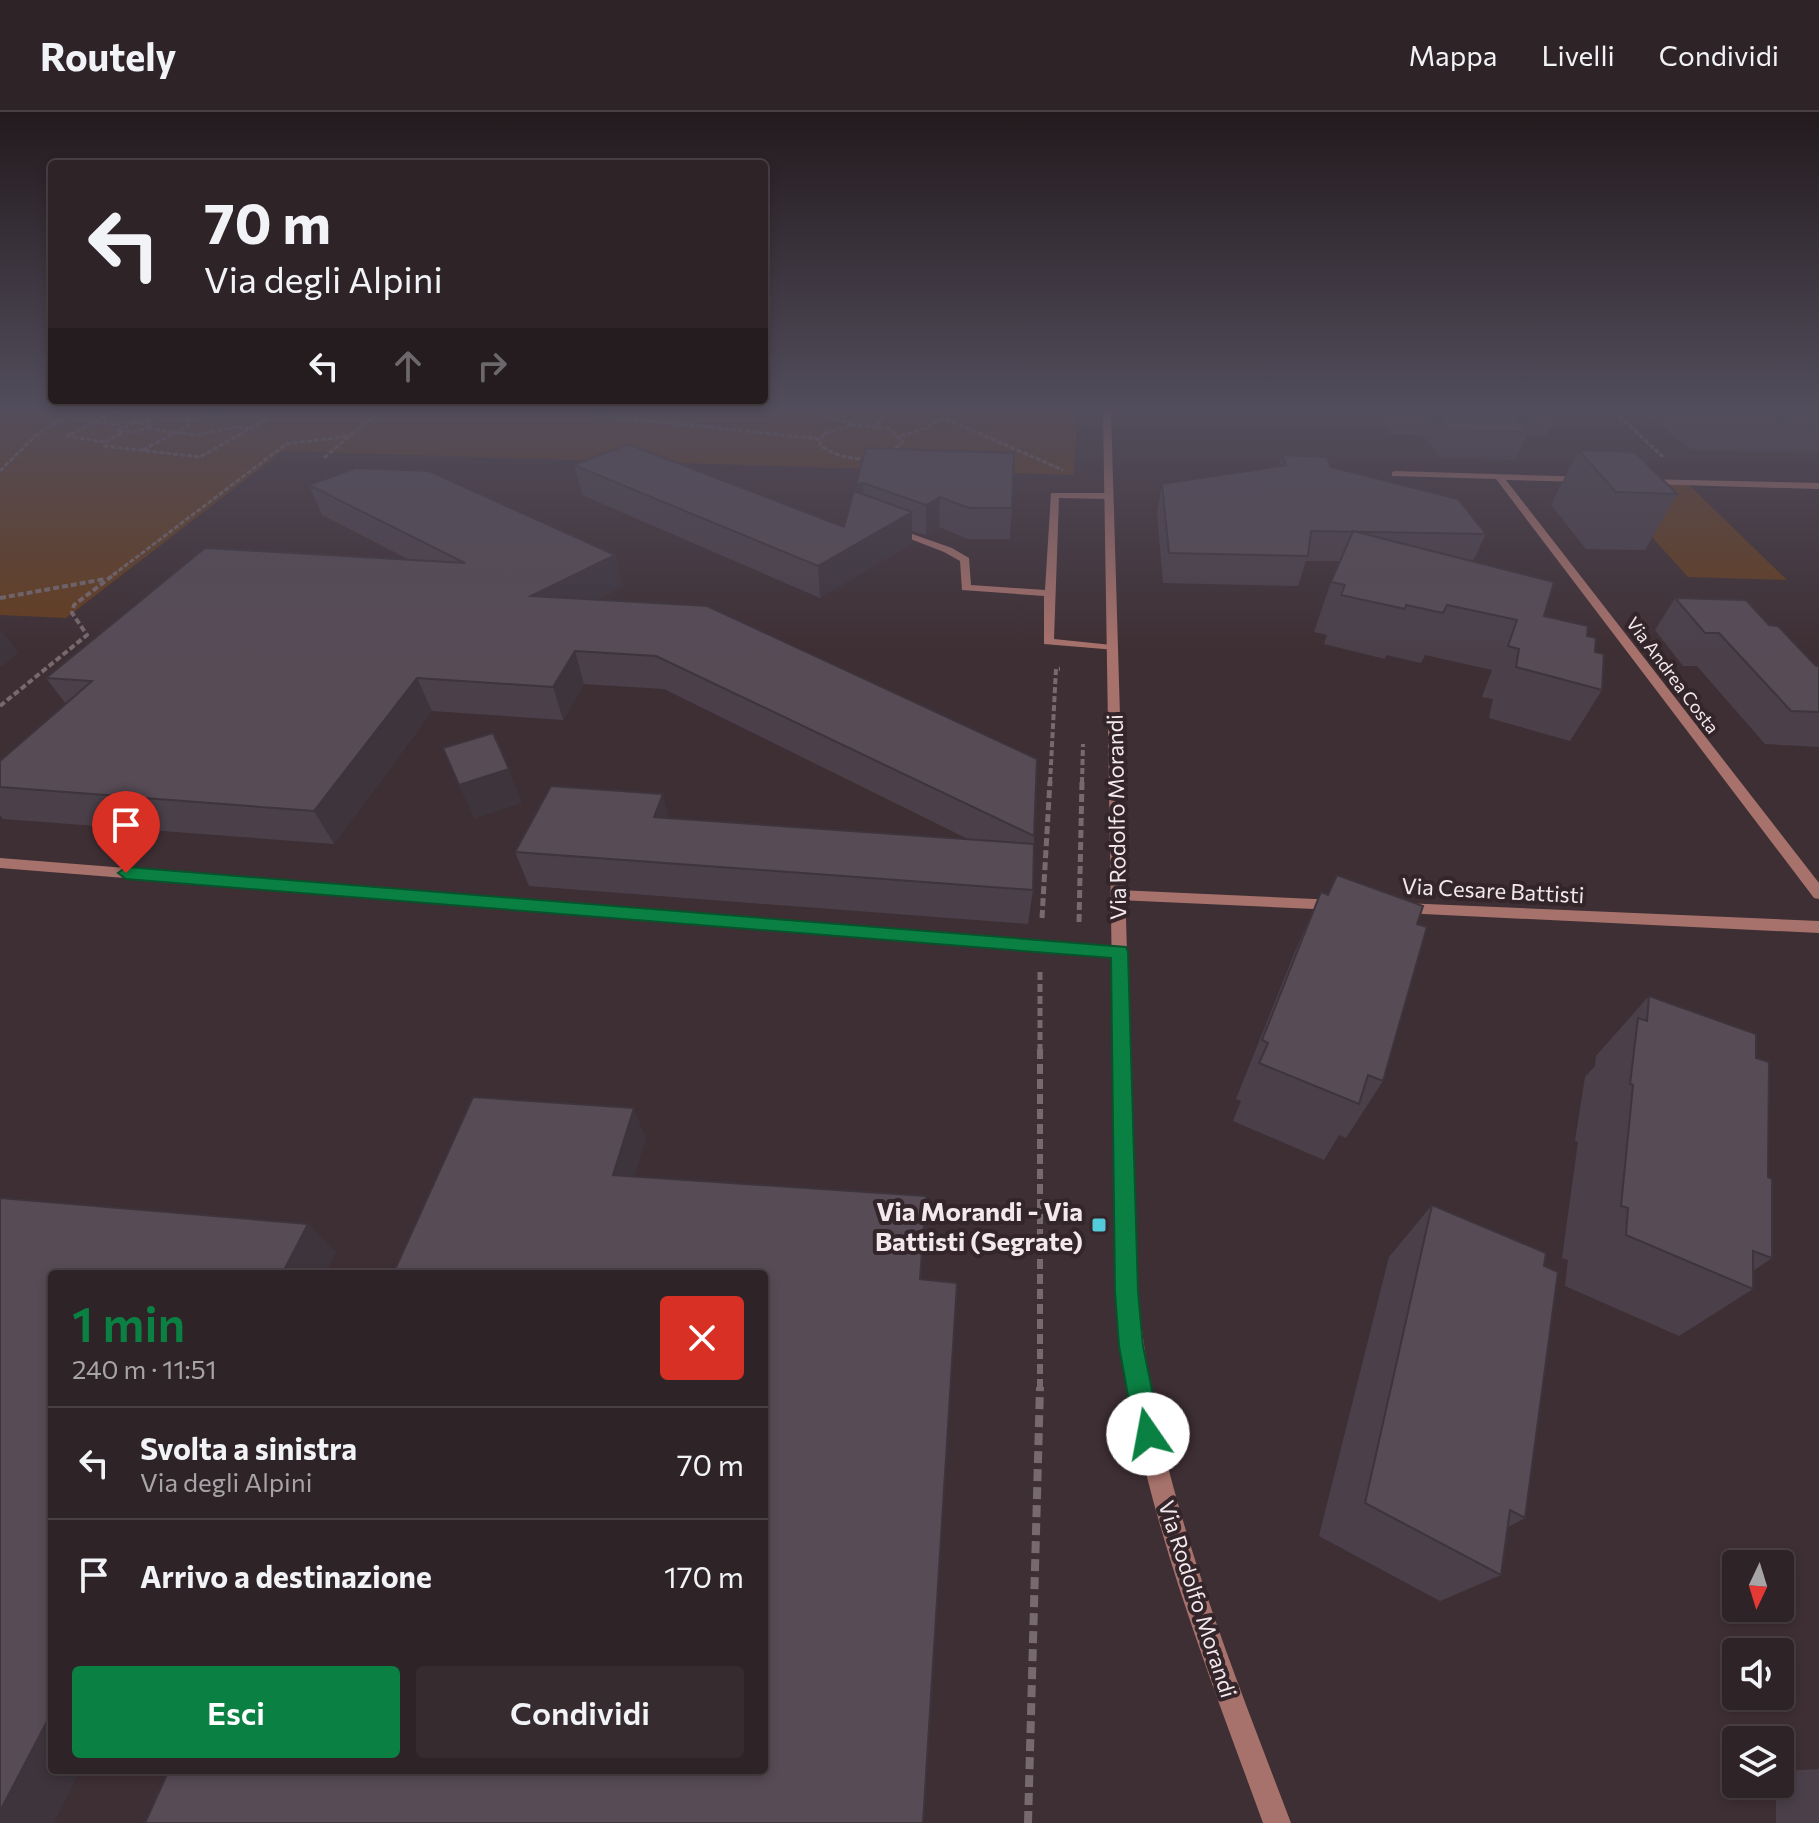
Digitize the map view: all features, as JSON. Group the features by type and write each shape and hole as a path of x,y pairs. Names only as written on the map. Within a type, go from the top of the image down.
{"street":[{"name":"Via Rodolfo Morandi","path":"1109,491 1127,1292 1131,1346 1141,1407 1186,1572 1277,1823"},
{"name":"Via Andrea Costa","path":"1510,491 1819,894"},
{"path":"1109,496 1054,495 1048,642 1112,648"},
{"path":"875,524 948,550 965,560 966,588 1049,593"},
{"path":"0,863 1119,952"},
{"path":"1118,895 1355,906"},
{"name":"Via Cesare Battisti","path":"1387,907 1819,927"}],"path":[{"path":"0,706 87,635 72,613 74,605 224,491"},
{"path":"1084,491 1087,495"},
{"path":"0,598 108,578"},
{"path":"1028,1823 1041,1343 1040,946 1056,669 1070,670"},
{"path":"1040,946 1079,922 1083,734"}],"shaded area":[{"path":"0,491 231,491 66,618 0,615"},
{"path":"1610,491 1695,491 1787,580 1688,577"}],"building":[{"path":"321,491 473,491 615,555 531,596 707,606 1037,759 1034,836 656,656 575,651 553,687 417,678 314,811 0,787 0,761 92,681 46,678 205,548 465,563"},
{"path":"636,491 750,491 844,527 854,491 912,512 818,566"},
{"path":"885,491 1013,491 1012,508 969,508 940,497 926,505"},
{"path":"1163,491 1426,491 1458,499 1486,534 1311,531 1308,556 1169,553"},
{"path":"1674,491 1677,494 1616,492"},
{"path":"1353,531 1554,582 1544,616 1588,626 1587,636 1596,638 1595,652 1604,654 1602,690 1516,667 1519,649 1508,646 1517,620 1447,605 1443,613 1406,605 1405,609 1341,595 1345,585 1331,582"},
{"path":"1675,598 1746,600 1769,625 1778,626 1819,666 1819,712 1791,711 1719,633 1705,633"},
{"path":"493,733 509,769 459,785 443,748"},
{"path":"551,786 663,794 654,817 1034,844 1033,890 515,852"},
{"path":"1337,875 1423,906 1417,924 1427,927 1383,1081 1368,1075 1359,1104 1259,1063 1268,1043 1262,1040 1321,892 1328,895"},
{"path":"1649,996 1756,1034 1756,1058 1769,1062 1768,1177 1772,1179 1772,1258 1753,1251 1753,1289 1626,1235 1628,1208 1621,1206 1633,1085 1630,1084 1638,1018 1647,1021"},
{"path":"473,1097 634,1108 613,1175 926,1196 920,1279 957,1283 923,1823 145,1823 167,1774 768,1774 768,1270 395,1270"},
{"path":"0,1198 308,1224 284,1270 48,1270 48,1720 0,1811"},
{"path":"1432,1205 1546,1253 1544,1266 1558,1272 1525,1518 1510,1510 1501,1575 1365,1503"}],"place":[{"name":"Via Morandi - Via Battisti (Segrate)","path":"1099,1225"}],"route":[{"path":"126,873 1119,952 1127,1292 1131,1346 1148,1434"}]}
